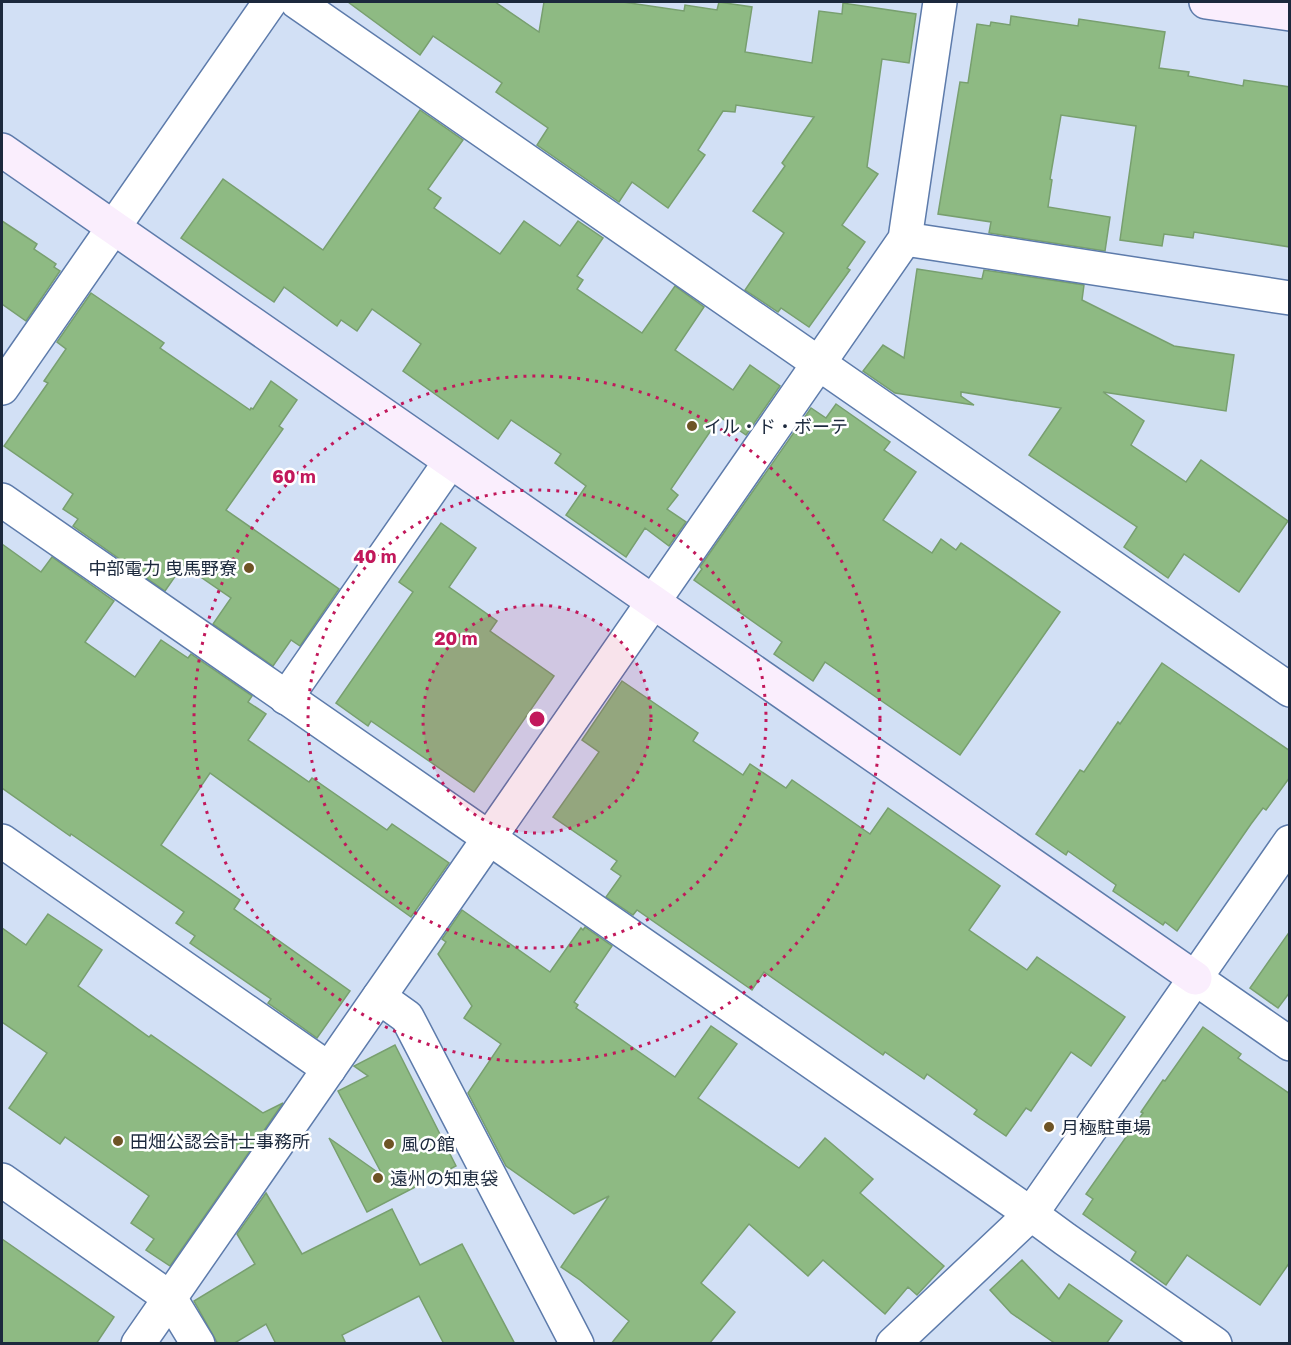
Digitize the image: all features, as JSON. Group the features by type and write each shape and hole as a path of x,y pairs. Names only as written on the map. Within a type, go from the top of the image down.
{"street":[{"path":"2,388 270,2"},
{"path":"297,2 1290,690"},
{"path":"138,1344 905,239 940,2"},
{"path":"1206,2 1290,14"},
{"path":"2,150 1290,1044"},
{"path":"905,239 1290,298"},
{"path":"286,698 450,462"},
{"path":"2,500 1215,1344"},
{"path":"2,841 329,1069"},
{"path":"893,1344 1031,1214 1290,842"},
{"path":"379,997 407,1017 577,1344"},
{"path":"2,1180 170,1298 198,1344"}],"building":[{"path":"348,2 495,2 539,32 544,2 623,2 684,11 685,5 717,10 719,2 752,7 745,52 812,63 819,11 842,14 843,3 916,14 909,63 882,59 867,167 878,174 842,225 865,242 847,268 850,270 809,327 781,308 778,312 745,290 784,233 753,211 785,166 782,163 814,117 736,105 735,112 723,111 698,150 705,155 668,208 632,182 619,202 537,145 548,128 496,92 502,83 433,36 420,55"},
{"path":"1011,16 1078,26 1079,19 1165,32 1159,68 1189,72 1188,76 1243,86 1244,80 1290,87 1290,247 1194,232 1193,238 1164,234 1162,246 1120,240 1136,126 1061,115 1050,179 1052,180 1048,207 1110,217 1105,251 989,233 991,222 938,214 960,82 968,83 977,24 990,26 991,22 1010,25"},
{"path":"420,110 463,140 428,189 441,198 434,208 500,254 524,221 560,246 578,221 603,238 577,276 583,280 577,289 642,333 675,286 704,307 675,350 733,390 750,365 780,386 746,435 720,417 671,489 678,495 667,509 686,522 669,546 645,528 626,557 566,515 586,486 555,463 561,454 511,420 498,439 403,371 421,344 372,309 357,331 341,320 337,326 284,287 274,302 181,238 223,179 323,250"},
{"path":"2,221 37,244 34,249 56,264 54,267 60,271 26,321 2,304"},
{"path":"917,269 982,279 984,270 1084,285 1082,300 1174,346 1234,355 1226,411 1103,392 1144,421 1131,445 1186,482 1201,460 1288,521 1239,592 1184,554 1168,578 1124,547 1137,527 1029,455 1061,408 961,392 961,396 974,405 895,393 863,371 883,345 904,358"},
{"path":"91,293 164,343 160,348 250,410 253,409 271,381 297,400 279,426 283,429 226,510 339,589 300,646 291,640 273,666 213,624 231,598 183,565 165,591 73,526 78,519 63,509 73,494 4,446 48,383 44,381 66,349 57,342"},
{"path":"836,404 890,442 884,450 916,472 883,520 932,553 941,539 956,550 961,543 1060,612 960,755 825,662 813,681 774,654 782,642 694,580 702,569 700,567 811,408 826,418"},
{"path":"441,523 476,548 449,587 497,621 490,631 554,676 474,792 371,721 368,726 336,703 413,592 399,582"},
{"path":"2,544 41,572 52,557 114,601 85,642 135,677 161,640 188,658 191,654 252,696 248,702 266,714 248,740 309,782 312,778 387,830 392,824 449,863 411,917 210,773 161,845 240,900 234,909 350,991 317,1038 268,1003 271,999 190,943 195,936 176,923 184,912 2,788"},
{"path":"1162,663 1290,751 1290,777 1266,810 1263,808 1251,824 1177,931 1165,922 1163,925 1113,891 1116,885 1068,851 1066,855 1036,834 1080,770 1084,772"},
{"path":"622,681 698,733 693,741 743,775 750,764 786,788 792,780 870,834 888,808 1000,886 969,930 1027,970 1037,957 1125,1017 1091,1066 1071,1052 1031,1111 1026,1108 1006,1136 974,1114 977,1110 927,1074 924,1079 885,1052 883,1055 764,972 752,990 637,910 633,915 606,897 621,876 611,869 617,861 553,817 599,752 582,740"},
{"path":"462,910 550,972 581,928 583,930 585,927 612,946 574,1002 578,1005 576,1008 675,1077 711,1026 737,1044 698,1098 799,1168 825,1138 873,1179 860,1193 944,1266 917,1295 908,1287 885,1314 823,1260 808,1276 749,1224 701,1283 735,1312 709,1344 611,1344 629,1321 561,1267 609,1196 574,1214 506,1166 468,1093 501,1044 464,1018 472,1006 438,954 446,942 442,939"},
{"path":"48,914 102,950 78,986 149,1037 151,1035 263,1113 283,1103 170,1266 146,1250 154,1239 131,1223 149,1196 65,1137 60,1144 9,1108 47,1053 2,1022 2,928 26,945"},
{"path":"1290,931 1290,992 1278,1008 1250,988"},
{"path":"1203,1027 1241,1054 1238,1058 1290,1094 1290,1262 1260,1305 1187,1255 1166,1285 1131,1260 1136,1252 1083,1214 1093,1199 1086,1194 1143,1113 1141,1112 1163,1080 1165,1081"},
{"name":"風の館","path":"395,1045 456,1166 367,1212 329,1138 383,1176 338,1091 368,1076 354,1066"},
{"path":"266,1193 302,1254 392,1209 420,1265 462,1244 515,1344 444,1344 419,1296 342,1335 346,1344 276,1344 266,1324 233,1344 218,1344 194,1301 255,1264 237,1234"},
{"path":"2,1239 114,1317 96,1344 2,1344"},
{"path":"1022,1260 1059,1299 1069,1284 1122,1321 1106,1344 1056,1344 1011,1313 990,1290"}],"place":[{"name":"イル・ド・ボーテ","path":"692,426"},
{"name":"中部電力 曳馬野寮","path":"249,568"},
{"name":"月極駐車場","path":"1049,1127"},
{"name":"田畑公認会計士事務所","path":"118,1141"},
{"name":"風の館","path":"389,1144"},
{"name":"遠州の知恵袋","path":"378,1178"}]}
